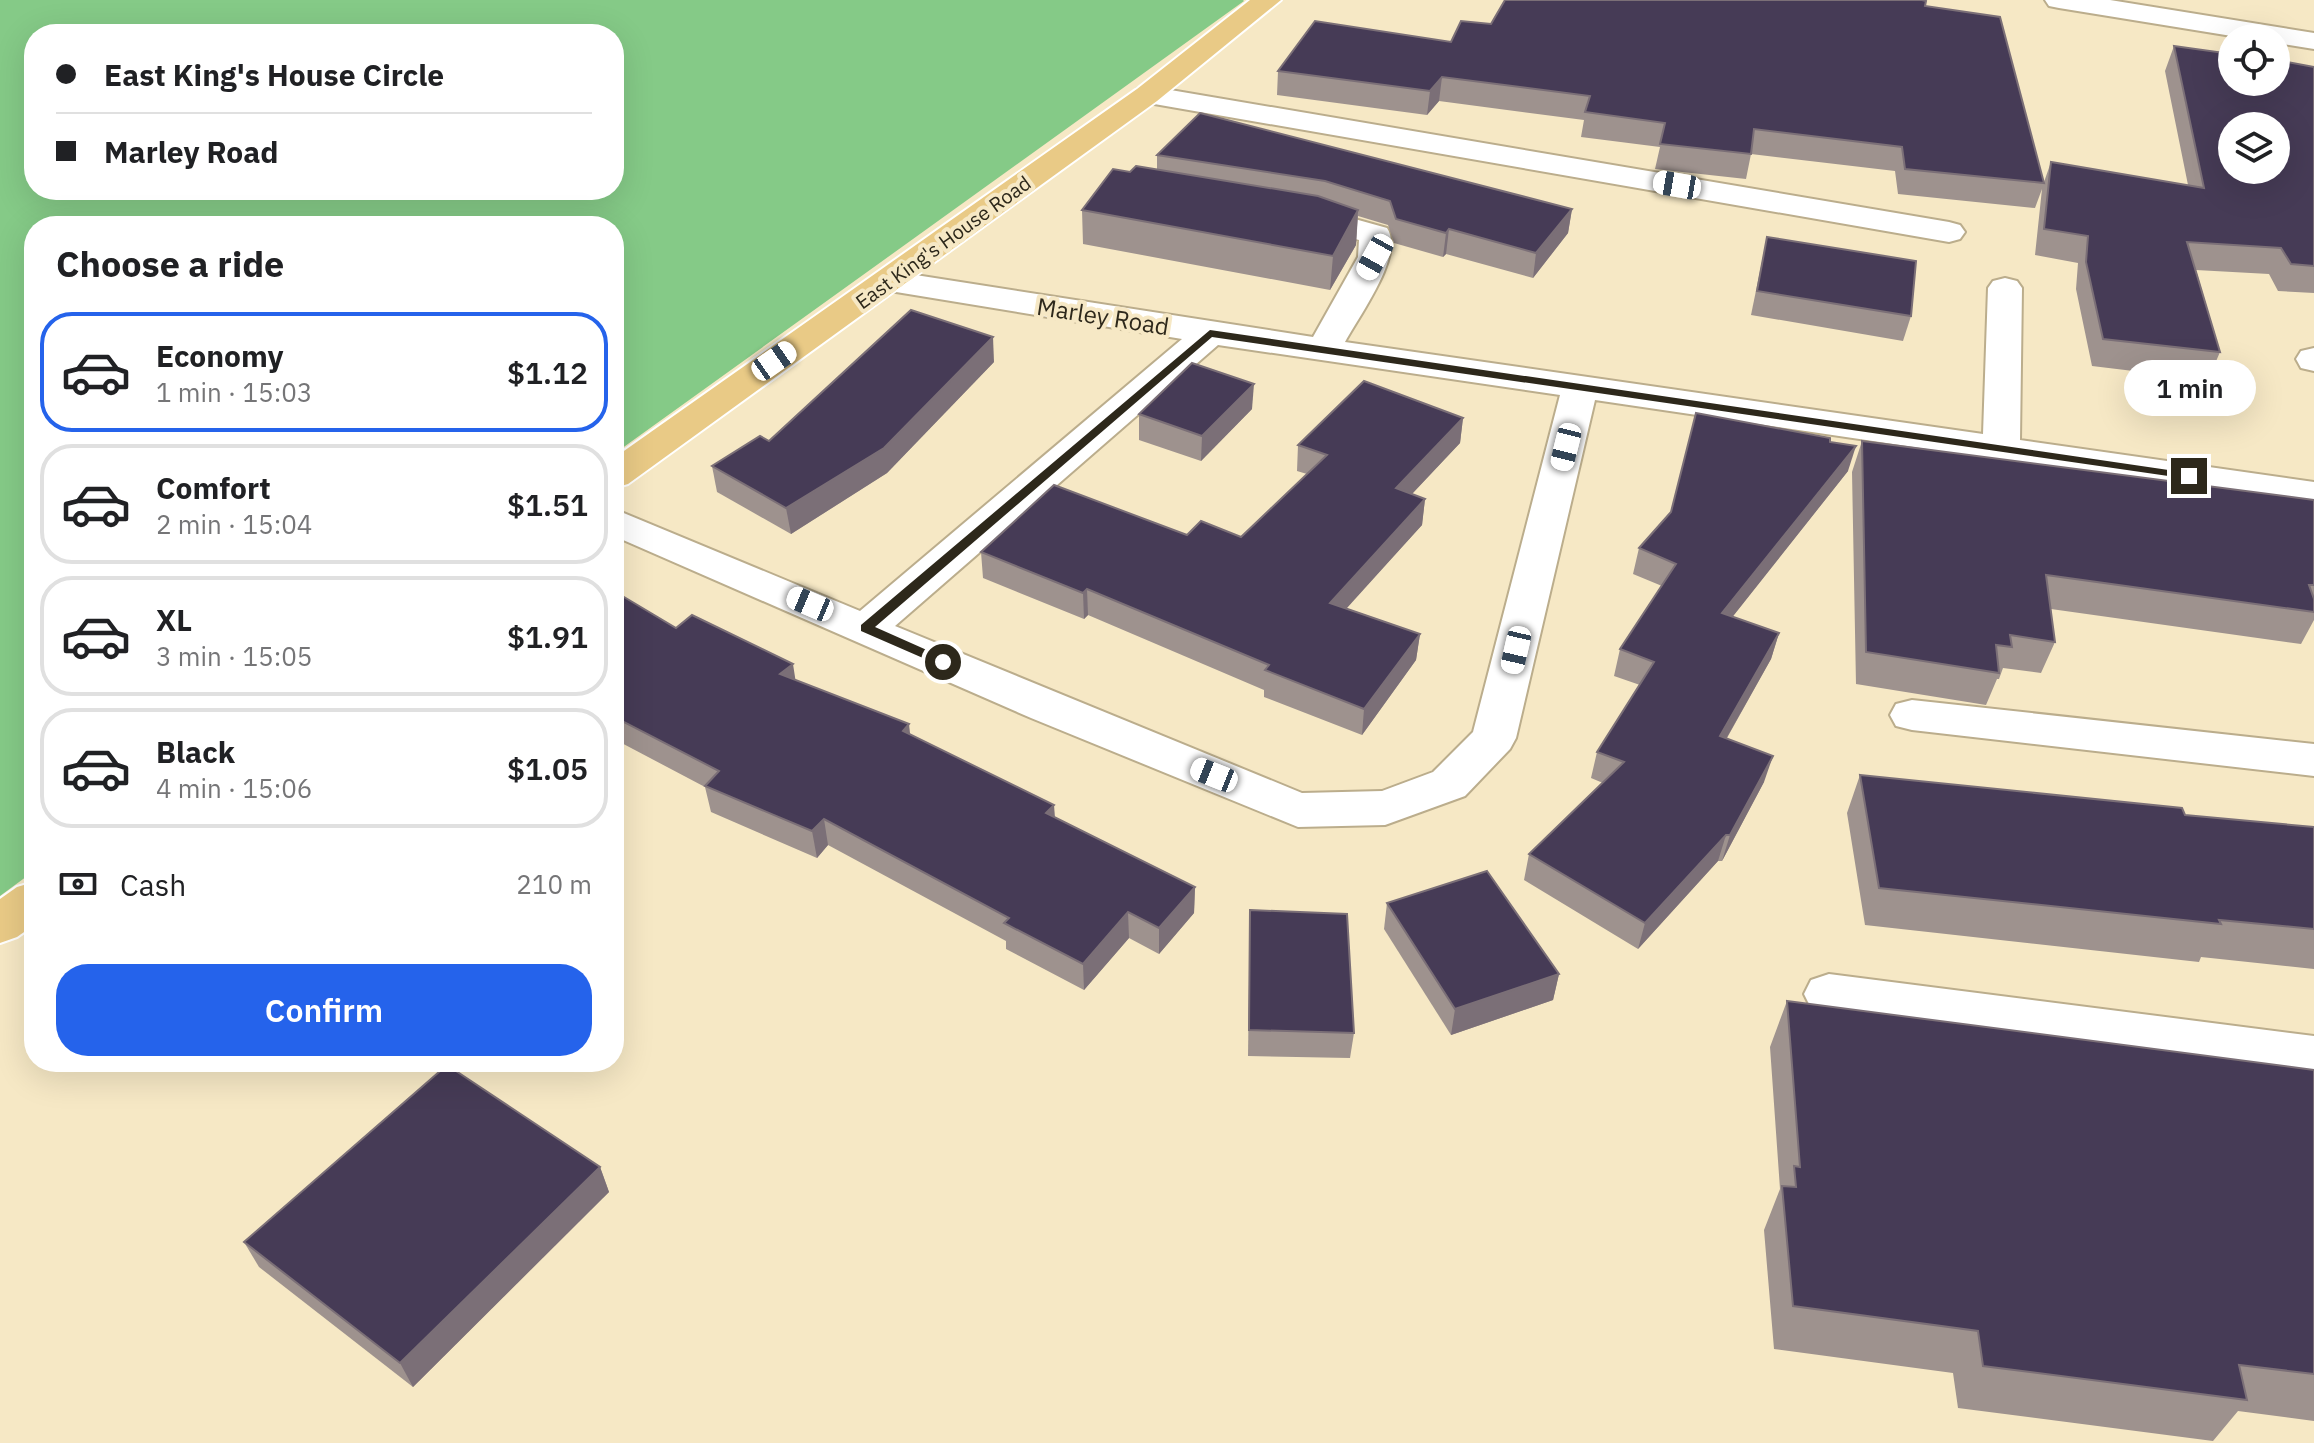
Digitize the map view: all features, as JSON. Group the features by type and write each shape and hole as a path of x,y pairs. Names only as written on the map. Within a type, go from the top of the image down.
{"main road":[{"name":"East King's House Road","path":"624,469 1147,95 1267,0"},
{"path":"0,924 24,907"}],"street":[{"path":"2059,0 2314,41"},
{"path":"1147,95 1949,232"},
{"path":"1277,210 1323,218 1375,235 1375,257 1323,350"},
{"name":"Marley Road","path":"890,281 1323,350 2314,494"},
{"path":"2001,449 2005,288"},
{"path":"866,628 1210,333"},
{"path":"624,525 1046,707 1298,810 1385,808 1449,784 1494,738 1580,388"},
{"path":"1912,715 2314,760"},
{"path":"1829,994 2314,1057"}],"green space":[{"path":"0,0 1244,1 624,447 624,216 24,216 24,878 0,896"}],"building":[{"path":"1505,0 1922,0 1926,1 1925,6 2000,17 2044,183 1905,169 1902,147 1754,129 1751,154 1660,144 1665,123 1585,112 1590,96 1442,77 1430,91 1278,71 1315,21 1451,42 1461,21 1491,24"},
{"path":"2174,46 2218,52 2218,96 2290,96 2290,63 2314,67 2314,266 2291,264 2281,248 2187,242 2220,352 2103,339 2086,262 2088,236 2044,229 2051,162 2204,188"},
{"path":"1200,113 1572,209 1536,253 1449,229 1446,233 1396,219 1390,201 1325,181 1157,155"},
{"path":"1136,166 1318,196 1358,210 1333,256 1082,210 1113,169 1130,172"},
{"path":"1767,237 1916,261 1911,316 1757,291"},
{"path":"911,310 993,337 884,448 786,508 712,466 760,436 769,441"},
{"path":"1192,363 1254,384 1202,436 1139,414"},
{"path":"1364,381 1463,418 1396,488 1425,499 1330,603 1420,634 1364,709 1265,670 1269,665 1087,589 1083,593 981,552 1054,485 1187,535 1201,521 1241,537 1327,455 1298,445"},
{"path":"1696,413 1830,438 1830,442 1856,446 1722,613 1779,633 1720,736 1773,756 1730,835 1726,835 1645,923 1529,854 1624,762 1597,752 1654,662 1620,649 1676,564 1639,548 1671,512"},
{"path":"1862,441 2314,500 2314,585 2309,585 2314,612 2046,575 2055,642 2010,635 2012,647 1996,645 1999,673 1866,652"},
{"path":"624,597 676,628 692,615 793,664 780,674 909,724 903,731 1054,805 1046,813 1195,887 1159,928 1128,912 1083,964 1004,923 1009,918 824,819 812,831 705,786 719,771 624,722"},
{"path":"1860,775 2182,808 2185,815 2314,827 2314,929 2219,920 2221,924 1879,888"},
{"path":"1487,871 1559,974 1455,1009 1387,903"},
{"path":"1250,910 1347,914 1354,1033 1249,1030"},
{"path":"1787,1001 2314,1070 2314,1374 2239,1365 2247,1400 1983,1366 1978,1331 1793,1306 1782,1186 1796,1187 1794,1166 1800,1167"},
{"path":"439,1072 458,1072 600,1167 400,1363 244,1242"}],"route":[{"path":"943,662 866,628 1210,333 2189,476"}]}
